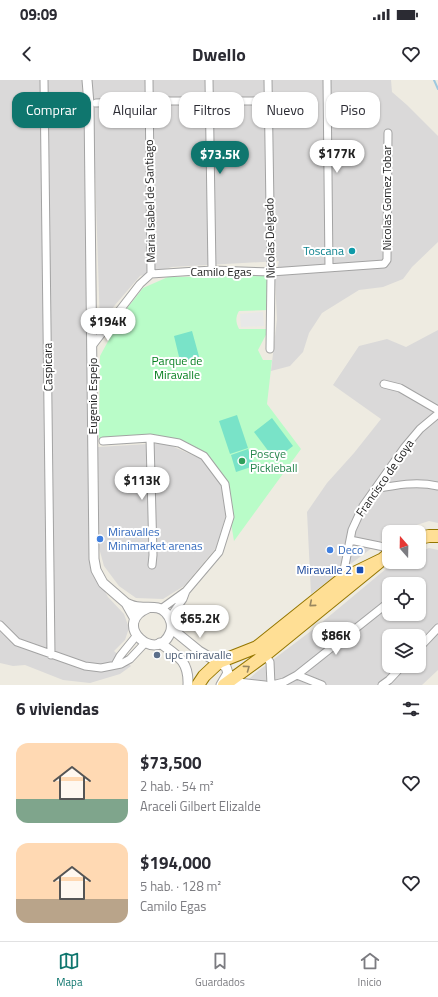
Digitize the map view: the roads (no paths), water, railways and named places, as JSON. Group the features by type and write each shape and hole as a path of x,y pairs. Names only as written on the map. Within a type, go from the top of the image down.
{"main road":[{"path":"426,537 438,536"},
{"path":"225,684 342,579 382,559"},
{"path":"198,685 204,676 219,662 261,651 336,597 382,559"}],"street":[{"name":"Caspicara","path":"44,80 51,655"},
{"name":"Eugenio Espejo","path":"87,80 89,104 94,559 96,570 103,582 126,603 135,619"},
{"name":"Maria Isabel de Santiago","path":"149,80 149,92"},
{"path":"209,80 209,92"},
{"name":"Nicolas Delgado","path":"268,80 268,92"},
{"path":"327,80 328,268"},
{"name":"Maria Isabel de Santiago","path":"149,128 151,274"},
{"path":"209,128 212,270"},
{"name":"Nicolas Delgado","path":"268,128 271,272 270,349"},
{"name":"Nicolas Gomez Tobar","path":"384,264 387,260 388,132"},
{"name":"Camilo Egas","path":"151,274 212,270 271,272 384,264"},
{"path":"92,346 140,284 151,274"},
{"path":"384,384 400,388 438,410"},
{"name":"Francisco de Goya","path":"336,597 342,579 350,540 358,516 404,448 420,429 438,414"},
{"path":"150,438 152,566"},
{"path":"103,441 150,438 179,443 204,456 225,484 230,517 219,552 186,591 160,609"},
{"path":"375,489 400,484 438,486"},
{"path":"350,540 382,547"},
{"path":"170,617 183,599 186,591"},
{"name":"Eugenio Espejo","path":"126,603 148,608"},
{"path":"155,607 160,609 166,612 170,617 172,630 166,640 160,643 144,643 136,635 134,624 135,619 143,610 148,608 155,607"},
{"path":"261,651 270,662 271,685 284,682 296,675 382,607"},
{"path":"0,625 17,642 85,666 101,668 125,663 144,643"},
{"path":"426,641 438,628"},
{"path":"172,630 199,651 219,662 228,670 225,684 265,685"},
{"path":"115,666 120,656 136,635"},
{"path":"160,643 180,658 184,663 188,677 188,685"},
{"path":"382,685 396,673"},
{"path":"296,675 322,685"}],"waterway":[{"path":"434,80 438,89"}],"place":[{"name":"Toscana","path":"352,251"},
{"name":"Poscye Pickleball","path":"242,461"},
{"name":"Miravalles Minimarket arenas","path":"100,539"},
{"name":"Deco","path":"330,550"},
{"name":"Miravalle 2","path":"360,570"},
{"name":"upc miravalle","path":"157,655"}],"park label":[{"name":"Parque de Miravalle","path":"177,368"}]}
